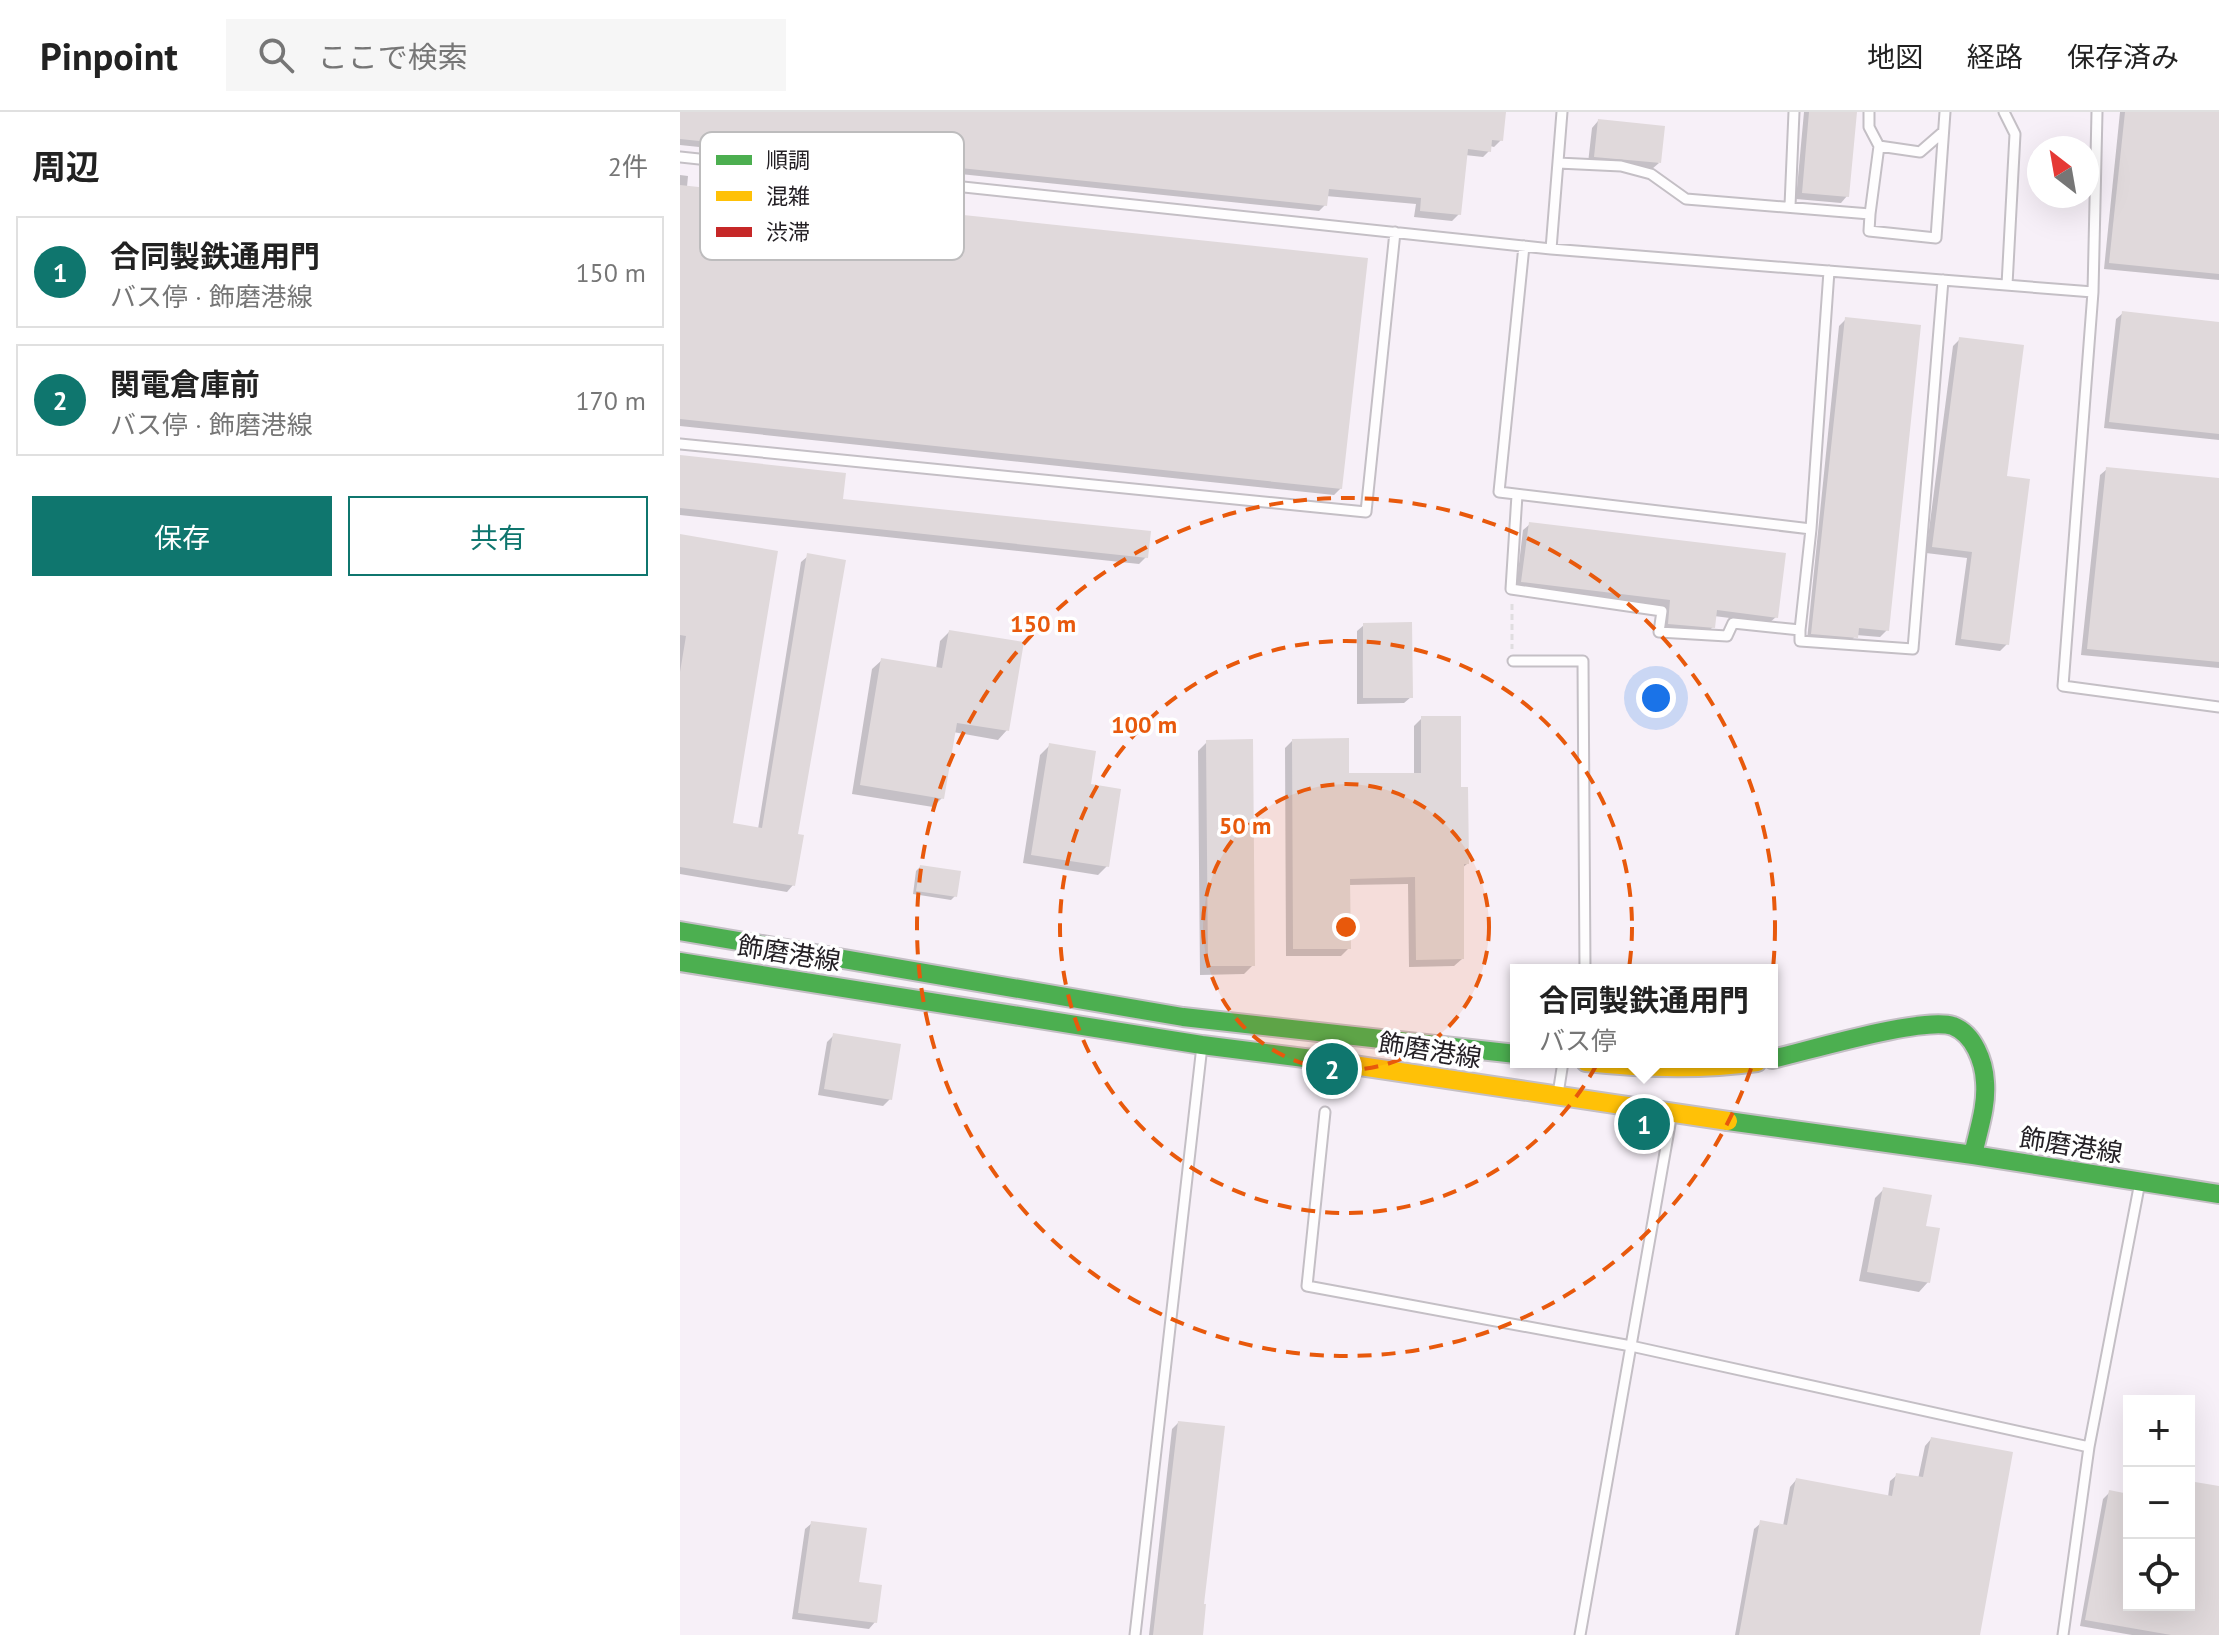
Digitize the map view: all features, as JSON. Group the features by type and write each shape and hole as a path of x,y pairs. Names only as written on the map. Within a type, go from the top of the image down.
{"main road":[{"path":"680,931 1183,1017 1510,1053"},
{"name":"飾磨港線","path":"680,962 1202,1045 1352,1064 2219,1194"},
{"path":"1778,1058 1905,1028 1952,1025 1970,1040 1983,1061 1986,1086 1973,1155"}],"lane":[{"path":"1551,249 1562,112"},
{"path":"1790,206 1794,112"},
{"path":"1869,112 1869,127 1879,146 1869,231 1936,238 1945,112"},
{"path":"2004,112 2015,134 2007,285"},
{"path":"2097,112 2093,292 2063,686 2219,707"},
{"path":"1879,146 1920,152 1943,132"},
{"path":"680,157 700,159"},
{"path":"1558,163 1621,166 1651,174 1686,199 1870,214"},
{"path":"964,187 1551,249 2093,292"},
{"path":"680,444 1366,512 1395,232"},
{"path":"1524,246 1499,492 1811,529"},
{"path":"1829,271 1800,641 1913,649 1943,280"},
{"path":"1517,495 1511,589 1662,611 1659,632 1727,636 1733,623 1800,630"},
{"path":"1512,656 1583,661 1585,964"},
{"path":"1135,1635 1202,1045"},
{"path":"1558,1096 1562,1068"},
{"path":"1325,1112 1307,1286 1631,1346 2089,1447"},
{"path":"1580,1635 1672,1113"},
{"path":"2063,1635 2089,1447 2140,1182"}],"path":[{"path":"1511,589 1512,656"}],"building":[{"path":"680,112 1506,112 1503,141 1492,140 1491,152 1468,149 1461,215 1420,211 1421,198 1329,189 1327,206 964,168 964,132 700,132 700,141 680,139"},
{"path":"1809,112 1857,112 1849,197 1802,193"},
{"path":"2125,112 2219,112 2219,274 2109,263"},
{"path":"1598,119 1665,126 1661,163 1594,157"},
{"path":"680,185 700,187 700,260 964,260 964,215 1368,258 1342,489 680,419"},
{"path":"2122,311 2219,322 2219,434 2109,422"},
{"path":"1845,317 1921,325 1889,631 1859,628 1858,638 1811,634"},
{"path":"1959,337 2024,345 2007,476 2030,479 2009,645 1961,639 1972,552 1932,547"},
{"path":"680,455 846,473 843,499 1151,531 1148,558 680,508"},
{"path":"2106,467 2219,478 2219,662 2087,649"},
{"path":"1529,522 1786,553 1778,618 1717,610 1715,628 1668,624 1670,600 1521,582"},
{"path":"680,534 778,551 733,823 762,828 807,553 846,560 798,834 804,835 795,886 680,867 680,672 686,636 680,635"},
{"path":"1412,622 1413,698 1363,698 1363,623"},
{"path":"949,630 1024,642 1009,731 957,723 944,799 860,785 881,658 942,668"},
{"path":"1421,716 1461,716 1461,787 1468,787 1469,864 1464,864 1464,959 1416,960 1415,877 1350,879 1351,949 1293,949 1292,739 1349,738 1349,773 1421,773"},
{"path":"1253,739 1255,966 1208,966 1206,740"},
{"path":"1049,743 1096,751 1091,784 1121,789 1109,867 1031,855"},
{"path":"920,865 961,871 957,897 916,891"},
{"path":"833,1033 901,1044 892,1100 824,1089"},
{"path":"1883,1187 1932,1195 1926,1226 1940,1228 1930,1283 1867,1272"},
{"path":"1178,1421 1225,1426 1203,1635 1153,1635"},
{"path":"1931,1437 2013,1452 1980,1635 1739,1635 1760,1520 1787,1525 1796,1478 1892,1496 1896,1473 1923,1477"},
{"path":"2195,1482 2219,1486 2219,1635 2171,1635 2085,1620 2109,1490 2123,1493 2123,1611 2195,1611"},
{"path":"811,1521 867,1528 859,1582 882,1585 877,1623 798,1613"}],"traffic: fast":[{"path":"680,931 1183,1017 1510,1053"},
{"path":"680,962 1202,1045 1320,1060"},
{"path":"1778,1057 1892,1030 1938,1024 1953,1026 1972,1042 1984,1074 1983,1110 1973,1155"},
{"path":"1728,1121 2219,1194"}],"traffic: slow":[{"path":"1320,1060 1728,1121"}],"place":[{"name":"関電倉庫前","path":"1332,1069"},
{"name":"合同製鉄通用門","path":"1644,1124"}]}
